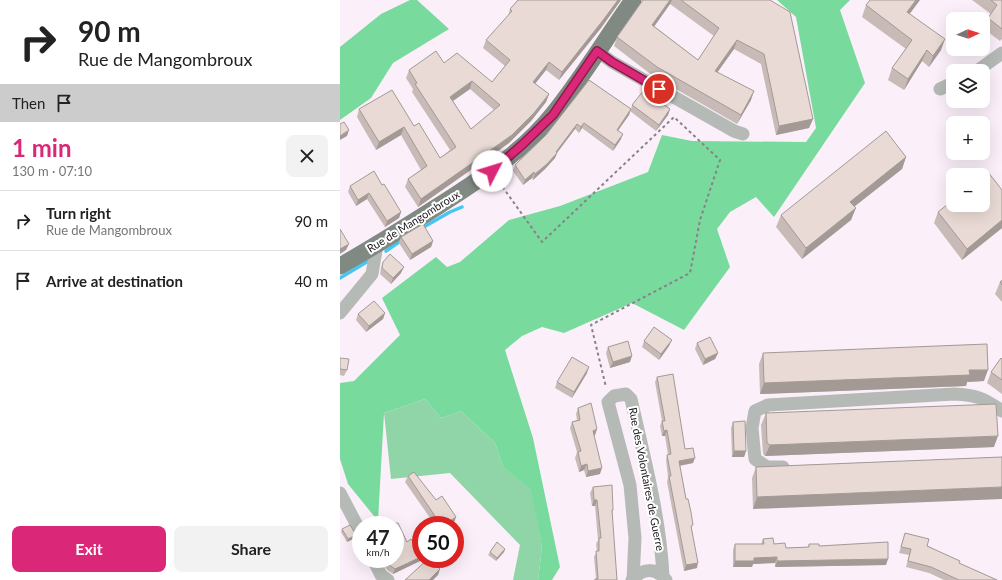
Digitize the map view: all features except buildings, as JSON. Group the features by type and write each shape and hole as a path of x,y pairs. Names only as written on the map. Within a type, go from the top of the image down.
{"main road":[{"name":"Rue de Mangombroux","path":"340,266 377,245 492,171 523,144 553,115 633,0"}],"street":[{"path":"597,51 612,62 734,131 743,134"},
{"path":"987,64 1002,53"},
{"path":"940,89 946,86"},
{"path":"340,313 372,274 377,245"},
{"name":"Rue des Volontaires de Guerre","path":"633,580 635,538 630,485 608,402 614,396 626,394 632,399 650,482 664,578"},
{"path":"798,466 767,467 755,459 752,428 755,411 768,405 954,394 973,395 992,403 1002,411"},
{"path":"630,485 650,482"},
{"path":"340,493 352,516"},
{"path":"378,568 381,575 388,580"},
{"name":"Rue des Volontaires de Guerre","path":"633,580 638,574 650,570 664,578"}],"path":[{"path":"492,171 542,242 674,117 720,160 700,220 690,273 590,325 608,402"}],"green space":[{"path":"410,0 417,0 449,29 393,63 371,98 340,120 340,47 381,14"},
{"path":"777,0 850,0 840,10 865,83 774,217 756,197 730,212 717,229 730,267 684,330 632,303 564,333 542,327 522,336 505,350 533,438 560,567 552,580 538,580 542,547 531,489 503,467 495,443 461,411 441,418 425,399 384,413 378,516 374,516 348,484 340,459 340,383 354,381 400,335 382,298 436,257 447,267 460,262 509,220 560,206 648,172 662,135 692,141 806,142 816,128 796,17"},
{"path":"425,399 441,418 461,411 495,443 503,467 532,489 542,547 538,580 513,580 520,545 450,473 391,479 384,413"}],"waterway":[{"path":"422,228 462,207"},
{"path":"386,251 399,242"},
{"path":"340,278 370,260"}],"route":[{"path":"492,171 553,115 597,51 612,62 659,89"}]}
